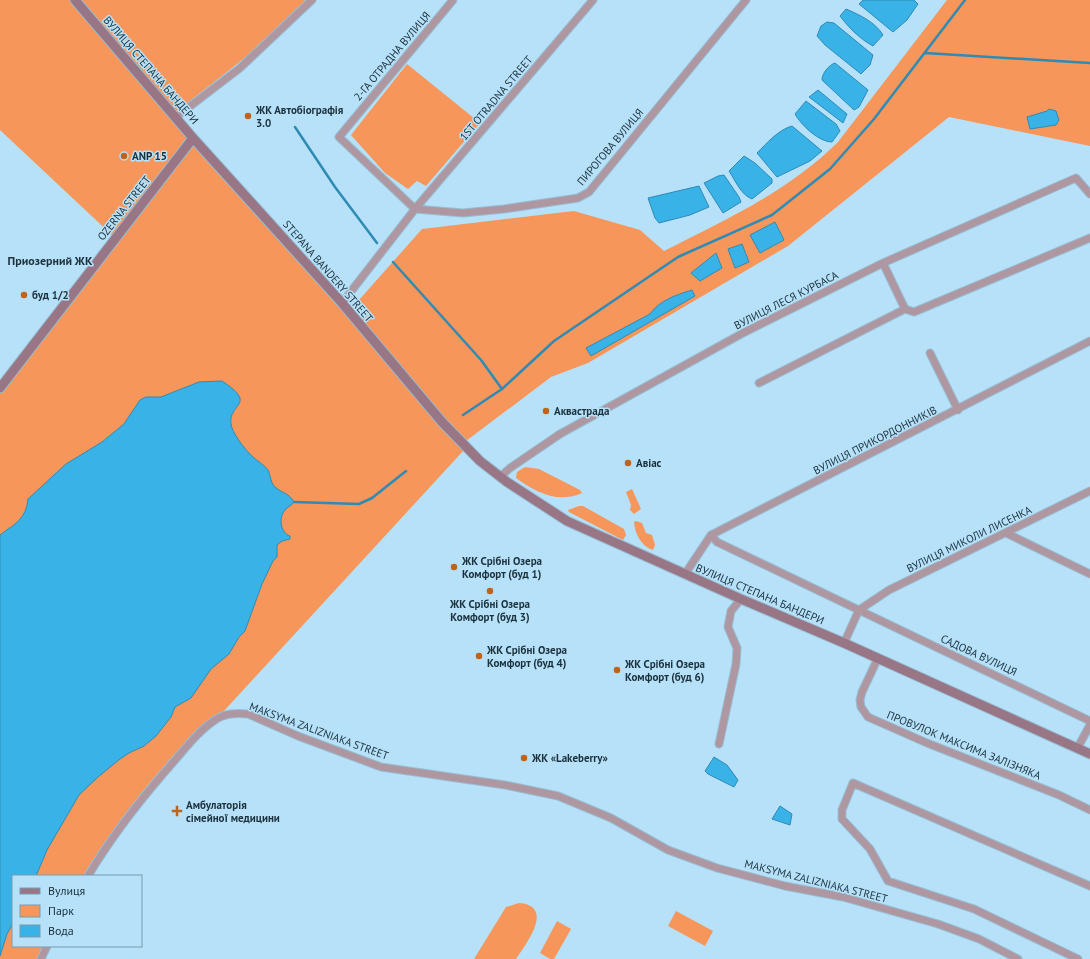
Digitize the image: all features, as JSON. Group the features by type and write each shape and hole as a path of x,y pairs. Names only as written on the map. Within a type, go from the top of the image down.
{"main road":[{"name":"ВУЛИЦЯ СТЕПАНА БАНДЕРИ","path":"75,0 193,138"},
{"name":"STEPANA BANDERY STREET","path":"193,138 342,303 442,422 480,461 500,477"},
{"name":"OZERNA STREET","path":"0,388 193,138"},
{"name":"ВУЛИЦЯ СТЕПАНА БАНДЕРИ","path":"500,477 566,521 878,658 1078,747 1090,754"}],"street":[{"path":"176,117 240,68 312,0"},
{"name":"2-ГА ОТРАДНА ВУЛИЦЯ","path":"415,209 339,137 453,0"},
{"name":"1ST OTRADNA STREET","path":"342,303 415,209 593,0"},
{"name":"ПИРОГОВА ВУЛИЦЯ","path":"415,209 463,213 504,209 578,198 589,192 746,0"},
{"name":"ВУЛИЦЯ ЛЕСЯ КУРБАСА","path":"500,477 510,468 560,434 744,333 883,263 1076,178 1090,194"},
{"path":"759,383 905,309 914,312 1090,238"},
{"path":"883,263 905,309"},
{"name":"ВУЛИЦЯ ПРИКОРДОННИКІВ","path":"685,574 711,535 958,410 1090,341"},
{"path":"930,353 958,410"},
{"name":"ВУЛИЦЯ МИКОЛИ ЛИСЕНКА","path":"859,610 889,590 1090,491"},
{"path":"1006,533 1090,574"},
{"name":"САДОВА ВУЛИЦЯ","path":"711,535 717,542 1090,721"},
{"path":"719,744 736,664 737,648 728,627 731,611 741,599"},
{"path":"844,643 859,610"},
{"name":"ПРОВУЛОК МАКСИМА ЗАЛІЗНЯКА","path":"878,658 862,692 860,700 861,707 868,717 926,743 1058,794 1090,810"},
{"name":"MAKSYMA ZALIZNIAKA STREET","path":"89,875 113,837 184,750 216,719 224,715 240,713 248,714 298,736 381,767 505,784 558,796 612,818 668,850 717,868 785,886 842,897 938,924 979,939 1018,959"},
{"path":"1078,747 1090,725"},
{"path":"1078,959 974,909 888,881 870,849 842,819 842,810 853,783 1090,886"},
{"path":"41,959 47,947"}],"green space":[{"path":"0,0 70,0 189,138 113,236 0,130"},
{"path":"80,0 307,0 261,45 176,112"},
{"path":"947,0 1090,0 1090,146 949,117 788,246 588,363 551,377 466,441 444,420 351,309 422,229 574,211 640,230 664,251 710,228 777,190 799,175 838,142"},
{"path":"407,64 480,123 426,186 417,181 408,189 385,173 351,135"},
{"path":"194,143 339,305 464,450 223,712 204,725 173,756 145,789 106,840 84,875 12,875 12,947 43,947 37,959 0,959 0,393"},
{"path":"525,467 539,469 580,490 582,493 573,496 556,497 539,492 516,478 517,472"},
{"path":"632,489 641,509 634,514 630,510 631,505 626,492"},
{"path":"583,506 624,529 626,535 623,540 569,512 568,510"},
{"path":"636,521 642,523 646,533 652,535 655,545 653,550 645,546 639,539 634,522"},
{"path":"519,903 530,906 535,911 537,918 531,936 516,959 474,959 506,907"},
{"path":"676,911 713,931 705,946 668,926"},
{"path":"557,921 571,929 554,959 550,959 540,953"}],"water":[{"path":"863,0 914,0 918,4 907,20 893,32 859,4"},
{"path":"846,9 867,19 880,30 883,35 873,46 855,33 840,16"},
{"path":"827,22 834,23 873,55 870,65 861,74 825,45 817,36 821,26"},
{"path":"835,63 868,90 859,107 854,110 822,80 826,70"},
{"path":"818,90 847,114 843,123 809,97"},
{"path":"806,101 836,124 840,131 832,142 816,136 801,123 795,114"},
{"path":"1049,109 1056,111 1059,120 1056,125 1030,129 1027,117"},
{"path":"792,126 822,151 810,161 777,177 757,153 782,130"},
{"path":"744,156 755,163 772,179 772,183 752,199 741,191 729,171"},
{"path":"724,175 741,202 723,213 704,183 718,176"},
{"path":"699,186 709,207 690,215 659,223 655,218 648,198"},
{"path":"775,222 784,240 760,253 750,235"},
{"path":"742,244 749,262 735,268 728,249"},
{"path":"716,253 722,268 700,281 691,273"},
{"path":"692,290 695,296 591,356 586,348 650,314 663,302"},
{"path":"222,381 233,389 239,396 239,404 233,413 231,420 232,428 248,452 268,470 272,483 275,487 294,502 283,512 281,520 282,528 284,532 290,536 290,539 282,541 277,545 277,557 273,561 262,584 245,631 239,637 229,654 211,669 191,698 175,707 171,717 156,736 144,746 120,759 79,795 47,850 36,875 12,875 12,925 7,934 0,956 0,535 19,520 25,512 28,499 66,464 102,442 124,424 140,400 146,397 161,397 199,382"},
{"path":"714,757 727,765 738,780 734,787 705,771"},
{"path":"780,806 792,814 790,825 772,819"}],"waterway":[{"path":"463,415 502,389 554,341 678,257 772,215 830,169 874,119 965,0"},
{"path":"925,53 1090,63"},
{"path":"295,127 335,187 377,243"},
{"path":"393,262 481,360 502,389"},
{"path":"294,502 359,504 372,498 406,471"}],"place":[{"name":"ЖК Автобіографія 3.0","path":"248,116"},
{"name":"ANP 15","path":"124,156"},
{"name":"буд 1/2","path":"24,295"},
{"name":"Аквастрада","path":"546,411"},
{"name":"Авіас","path":"628,463"},
{"name":"ЖК Срібні Озера Комфорт (буд 1)","path":"454,567"},
{"name":"ЖК Срібні Озера Комфорт (буд 3)","path":"490,591"},
{"name":"ЖК Срібні Озера Комфорт (буд 4)","path":"479,656"},
{"name":"ЖК Срібні Озера Комфорт (буд 6)","path":"617,670"},
{"name":"ЖК «Lakeberry»","path":"524,758"},
{"name":"Амбулаторія сімейної медицини","path":"177,811"}],"district":[{"name":"Приозерний ЖК","path":"50,261"}]}
